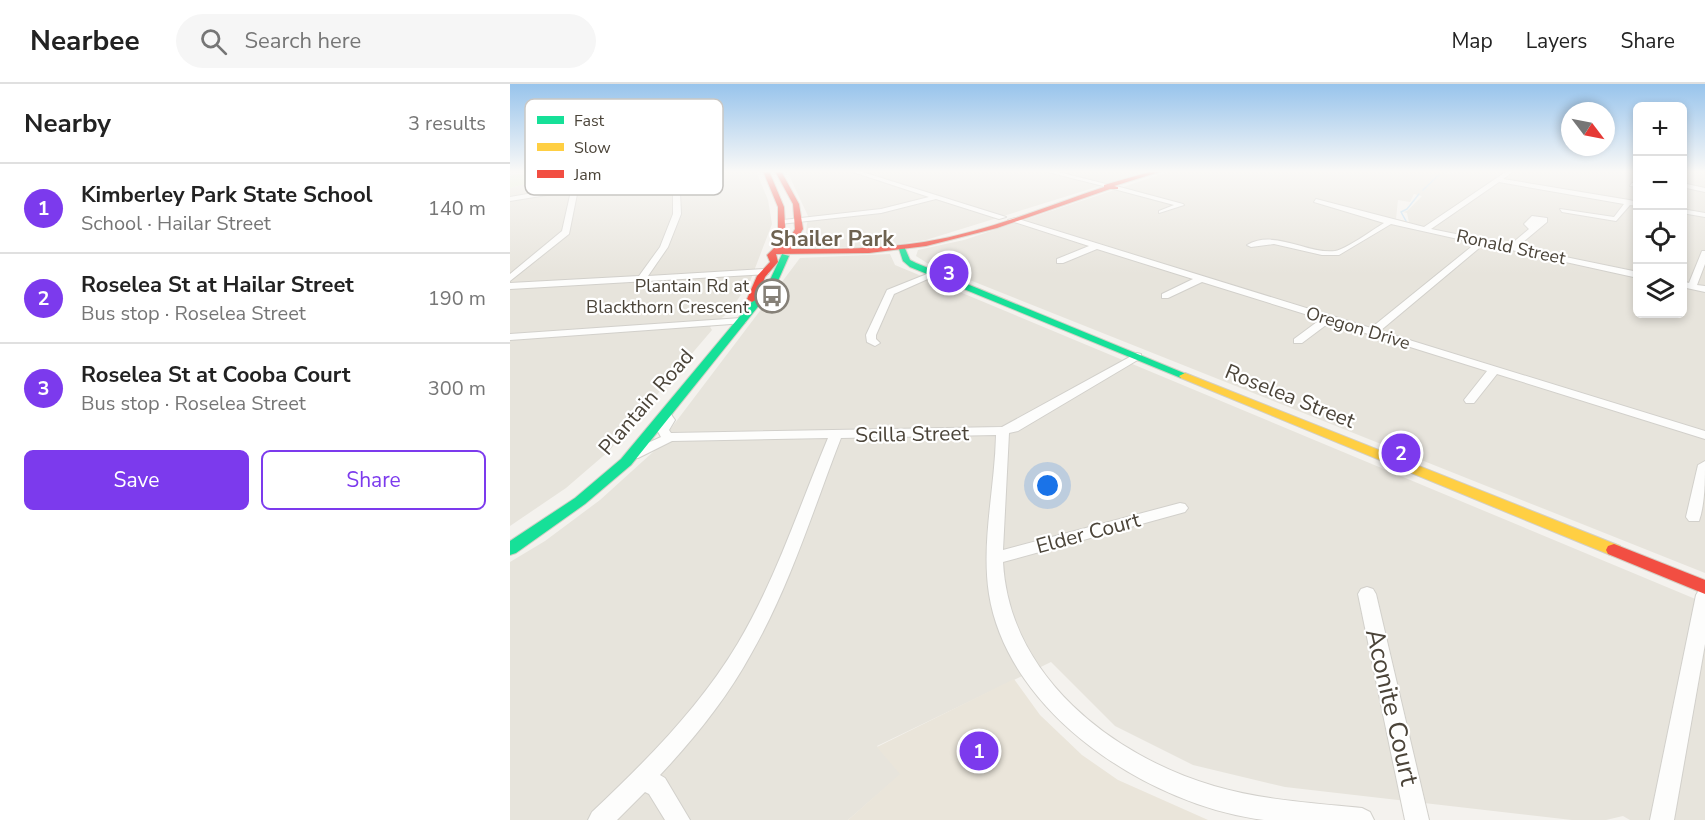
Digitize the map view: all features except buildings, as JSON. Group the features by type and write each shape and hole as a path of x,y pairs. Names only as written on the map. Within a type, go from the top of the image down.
{"street":[{"path":"510,278 566,232 571,205"},
{"path":"642,278 664,247 677,214 677,205"},
{"name":"Plantain Road","path":"510,540 573,497 618,459 774,281 783,253 779,236 783,222 780,205"},
{"path":"795,205 798,220"},
{"path":"783,222 881,211 901,205"},
{"name":"Oregon Drive","path":"966,205 1705,435"},
{"path":"783,253 901,248 946,240 1049,205"},
{"path":"1161,212 1181,206 1179,205"},
{"name":"Ronald Street","path":"1331,205 1390,222 1633,274"},
{"path":"1426,229 1460,205"},
{"path":"1562,210 1616,219 1631,205"},
{"path":"1687,212 1705,215"},
{"name":"Plantain Road","path":"510,549 580,501 633,455 666,416 737,321 753,297 765,272 798,234 798,220"},
{"path":"1251,245 1274,242 1322,253 1339,253 1390,222"},
{"path":"1511,248 1532,228"},
{"path":"1373,332 1483,241"},
{"path":"1060,261 1096,246"},
{"name":"Roselea Street","path":"901,248 907,261 935,274 1705,587"},
{"path":"1705,253 1687,285 1705,289"},
{"path":"510,286 765,272"},
{"path":"875,343 871,340 871,335 890,292 935,274"},
{"path":"1165,296 1200,279"},
{"path":"1298,341 1329,318"},
{"path":"510,337 737,321"},
{"name":"Scilla Street","path":"633,455 668,438 1002,431 1013,428 1137,356"},
{"path":"1470,400 1494,370"},
{"path":"666,416 669,420 663,430 668,438"},
{"path":"1002,431 996,583 1010,634 1027,664 1063,713 1095,740 1166,780 1215,798 1362,820"},
{"path":"600,820 644,779 715,694 744,649 767,605 836,435"},
{"path":"1694,517 1705,465"},
{"name":"Elder Court","path":"996,558 1180,508"},
{"name":"Aconite Court","path":"1366,594 1418,820"},
{"path":"1662,820 1705,595"},
{"path":"644,779 657,786 678,820"}],"shaded area":[{"path":"510,205 769,205 772,224 749,284 727,314 710,327 712,330 609,451 566,488 510,526"},
{"path":"803,205 1037,205 926,240 885,246 804,247 808,216"},
{"path":"1068,205 1397,205 1396,219 1409,222 1407,213 1403,212 1413,205 1633,205 1633,318 1687,318 1687,205 1705,205 1705,573 927,263 916,256 918,250 964,240"},
{"path":"890,254 895,265 1705,603 1705,820 1630,820 1623,816 1606,820 1572,820 1285,787 1193,765 1115,726 1051,662 877,746 901,774 848,820 510,820 510,562 545,541 600,500 653,452 800,258"},
{"path":"1014,679 1040,715 1082,755 1118,780 1208,820 848,820 900,774 877,747"}],"waterway":[{"path":"1406,221 1401,212 1410,205"}],"traffic: fast":[{"path":"901,248 907,261 913,265 1185,376"},
{"path":"510,549 580,501 626,462 774,281 785,256"}],"traffic: slow":[{"path":"1185,376 1614,550"}],"traffic: jam":[{"path":"771,255 782,245 780,205"},
{"path":"787,250 799,229 796,205"},
{"path":"774,252 869,250 926,244 971,234 1057,205"},
{"path":"752,299 761,276 774,262 772,256"},
{"path":"1614,550 1705,587"}],"place":[{"name":"Roselea St at Cooba Court","path":"949,273"},
{"name":"Plantain Rd at Blackthorn Crescent","path":"772,296"},
{"name":"Roselea St at Hailar Street","path":"1401,453"},
{"name":"Kimberley Park State School","path":"979,751"}],"district":[{"name":"Shailer Park","path":"832,239"}]}
